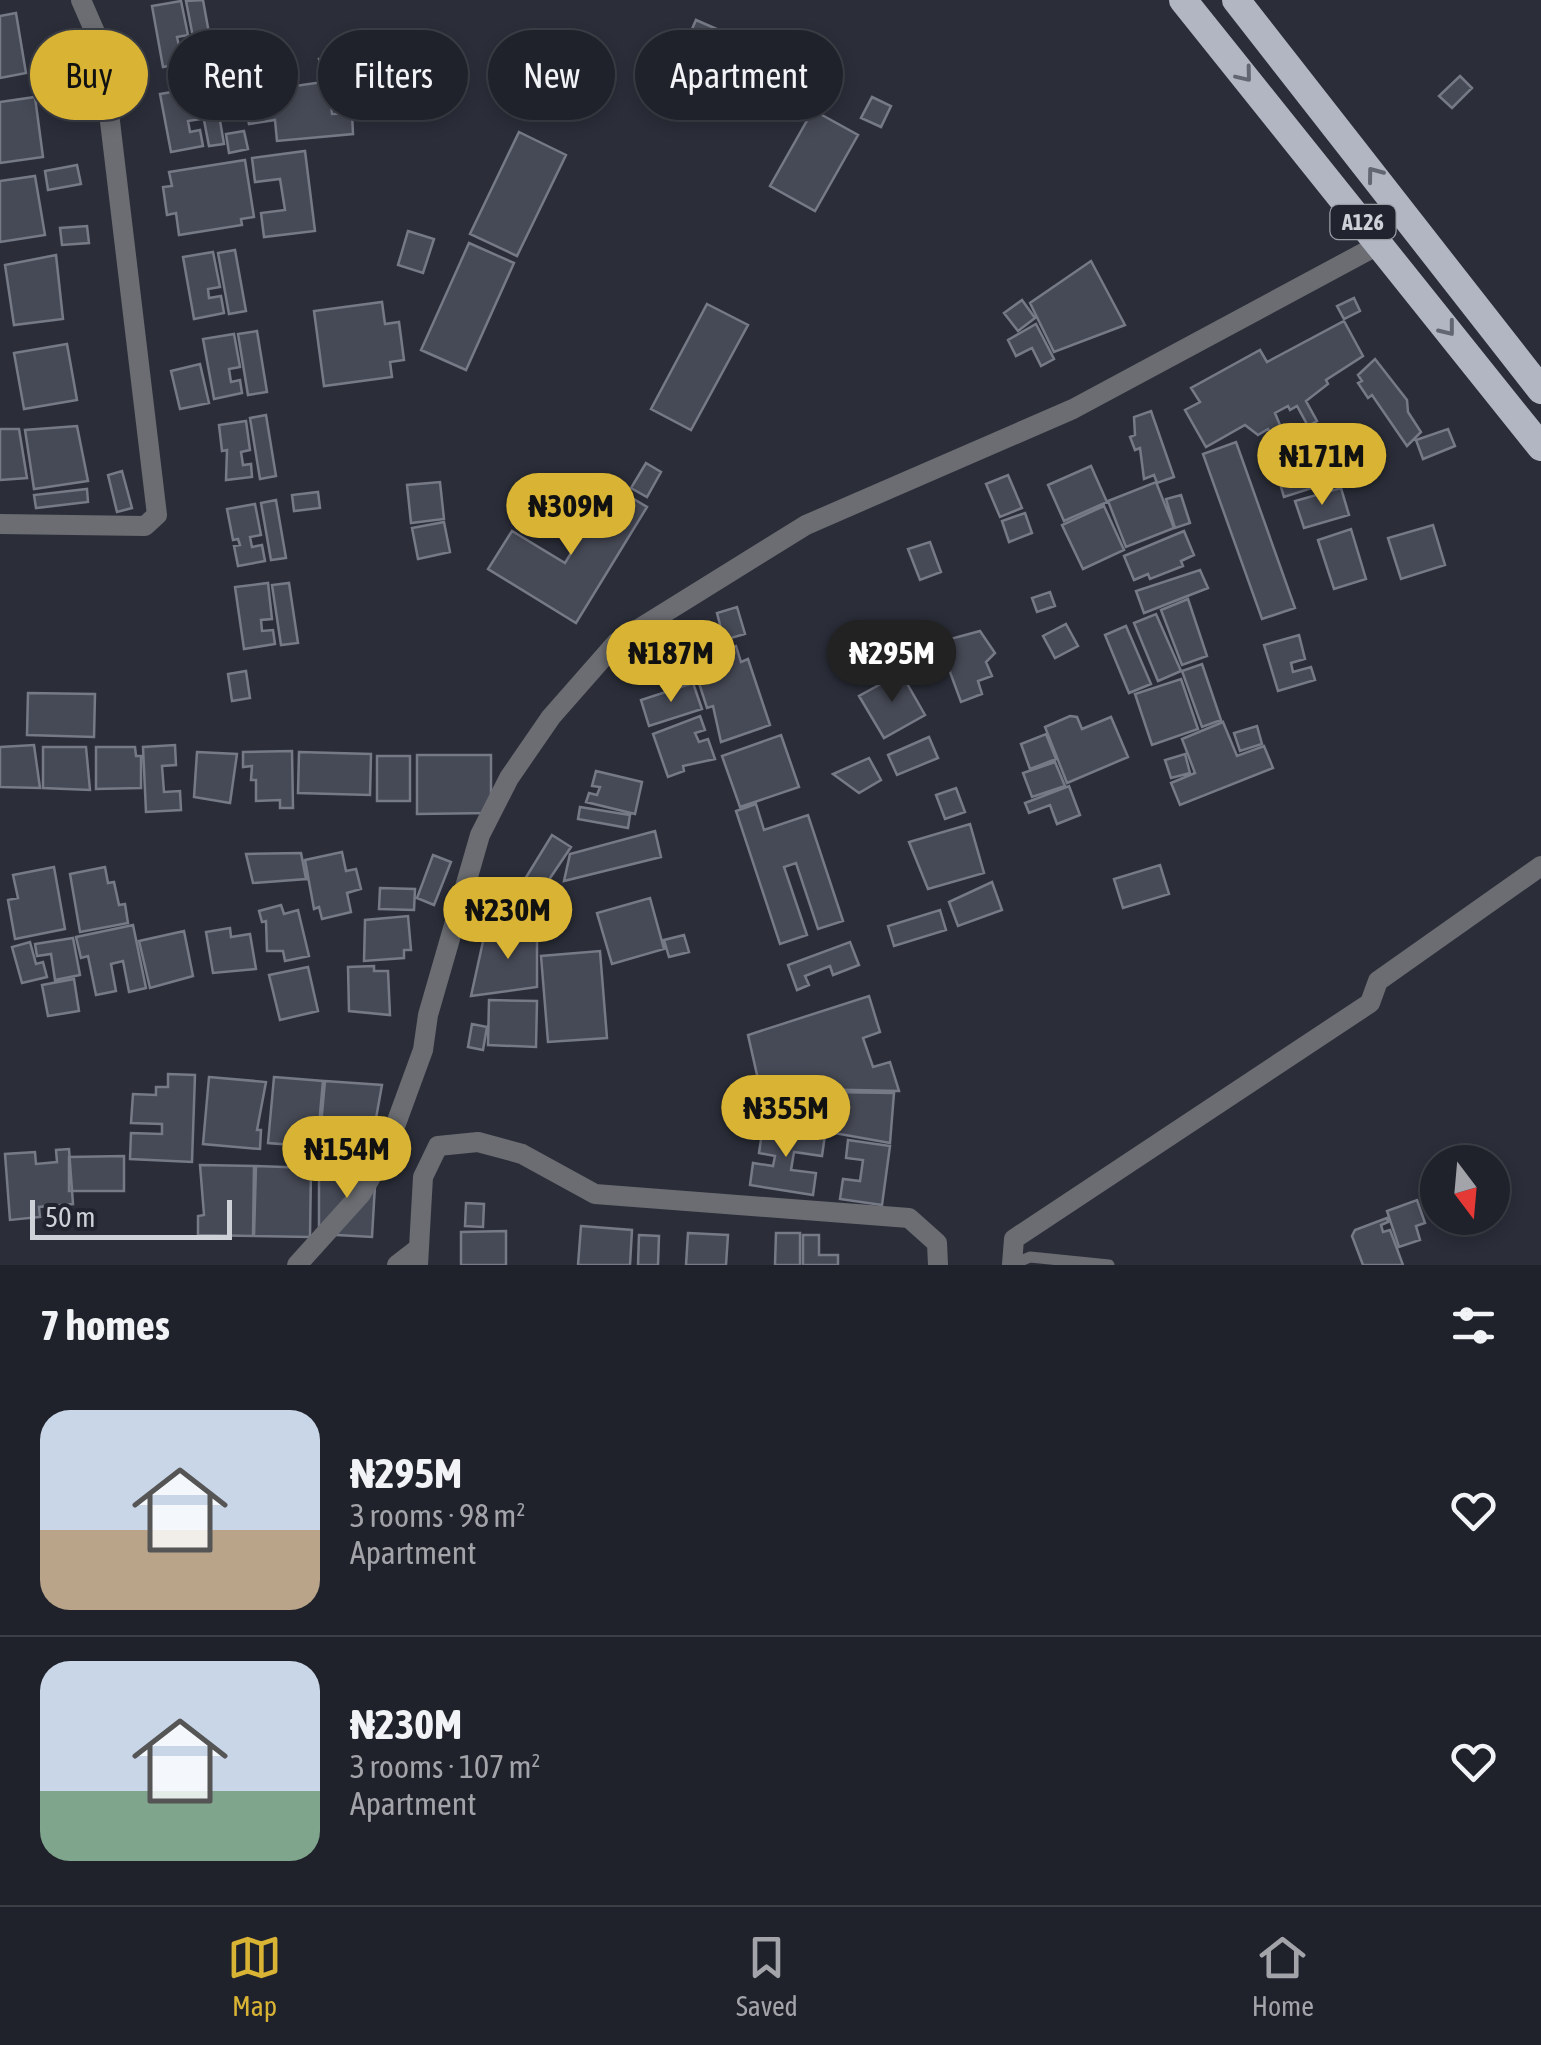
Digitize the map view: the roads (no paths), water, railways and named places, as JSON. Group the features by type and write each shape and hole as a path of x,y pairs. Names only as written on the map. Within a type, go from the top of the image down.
{"highway":[{"name":"A126","path":"1183,0 1541,447"},
{"name":"A126","path":"1236,0 1541,390"}],"street":[{"path":"0,524 145,526 157,515 101,46 81,0"},
{"path":"297,1265 361,1194 386,1151 423,1050 428,1015 480,835 494,807 551,717 616,642 806,525 1073,409 1380,244"},
{"path":"1011,1264 1014,1240 1370,1003 1378,981 1541,866"},
{"path":"397,1265 418,1256 423,1177 438,1146 478,1142 522,1154 595,1194 910,1218 937,1243 938,1265"}],"lane":[{"path":"1011,1264 1030,1257 1109,1265"}]}
